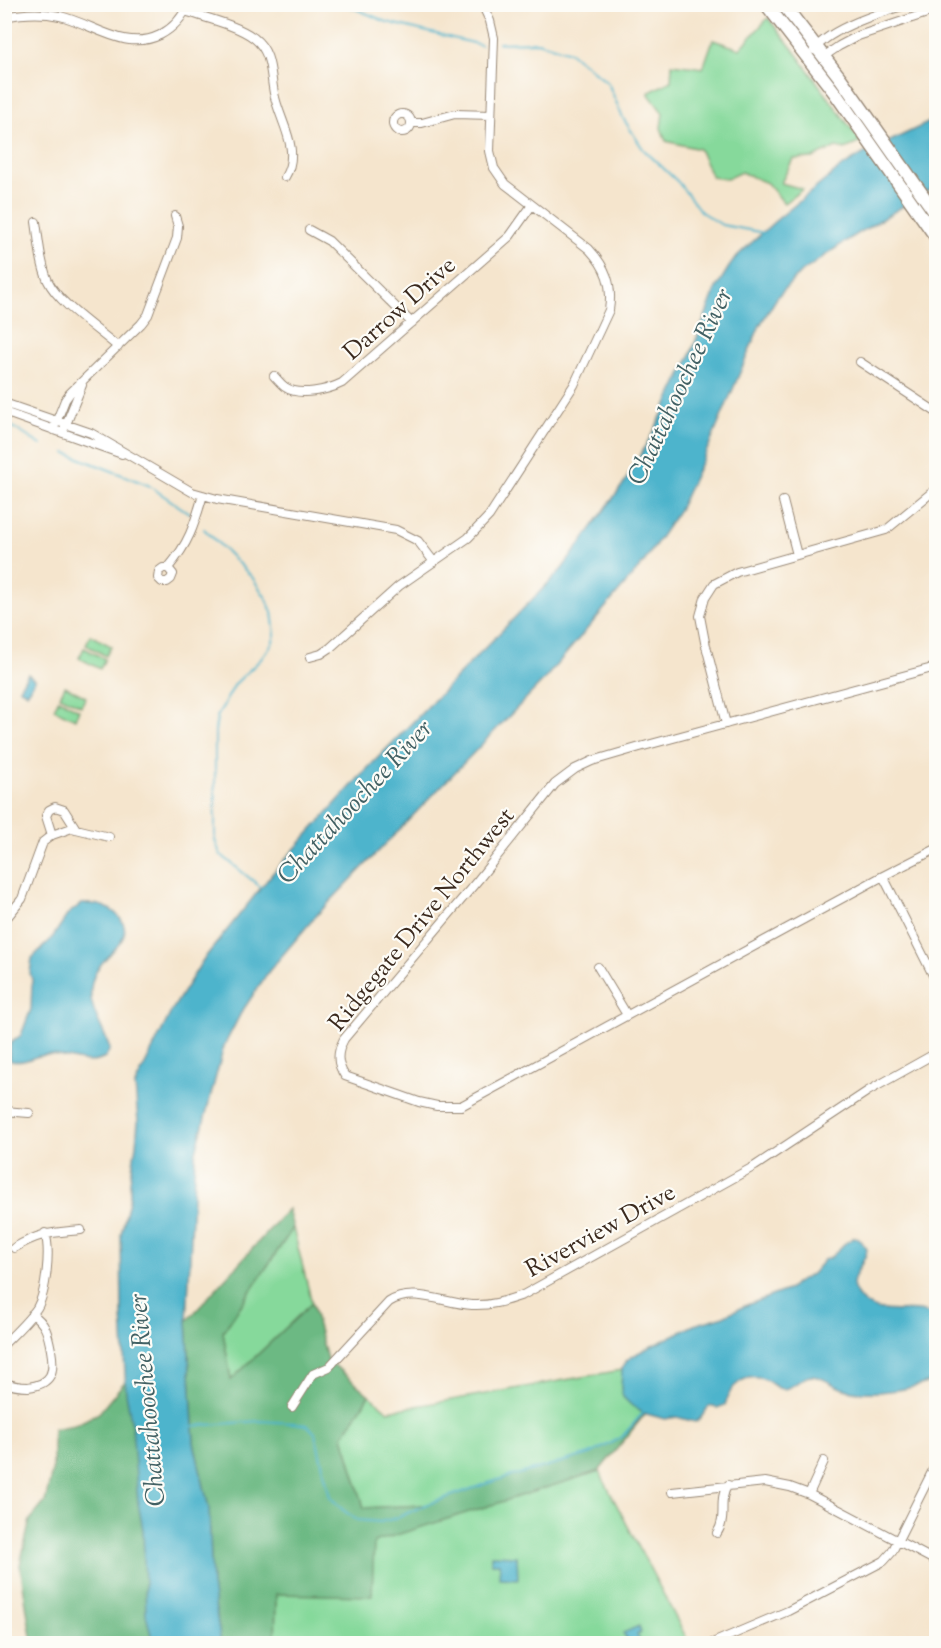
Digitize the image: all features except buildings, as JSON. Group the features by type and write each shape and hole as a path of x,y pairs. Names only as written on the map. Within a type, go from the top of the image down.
{"highway":[{"path":"766,4 809,59 936,237"},
{"path":"783,4 871,121 936,214"}],"street":[{"path":"310,657 330,648 390,593 468,538 489,516 574,385 609,310 610,283 599,259 505,184 494,168 490,151 494,38 490,21 482,4"},
{"path":"809,59 816,47 841,29 907,5 908,19"},
{"path":"4,17 29,13 57,15 121,40 138,41 153,38 165,32 176,23 186,8 245,32 256,39 266,51 271,65 274,95 285,121 290,143 291,163 285,177"},
{"path":"809,59 824,57 839,46 876,30 936,10"},
{"path":"871,17 876,30"},
{"path":"411,123 422,123 455,114 491,115"},
{"name":"Darrow Drive","path":"274,376 291,390 315,391 334,387 350,377 510,236 532,205"},
{"path":"53,430 65,399 141,324 153,305 177,238 178,226 175,216"},
{"path":"36,222 46,273 52,289 68,306 118,347"},
{"path":"309,230 329,241 412,323"},
{"path":"860,362 936,412"},
{"path":"63,434 83,381"},
{"path":"4,403 100,437 192,492 396,530 418,541 434,562"},
{"path":"4,412 132,458"},
{"path":"726,724 700,616 705,598 714,584 737,572 886,530 936,489"},
{"path":"168,568 181,554 192,532 203,495"},
{"path":"783,501 797,555"},
{"name":"Ridgegate Drive Northwest","path":"936,667 592,761 575,769 555,784 452,912 345,1038 337,1054 341,1070 345,1076 419,1102 437,1106 461,1106 936,849"},
{"path":"52,835 46,816 49,810 55,807 64,810 76,829"},
{"path":"4,921 22,899 43,842 52,835 72,828 109,837"},
{"path":"883,876 936,981"},
{"path":"598,967 627,1015"},
{"name":"Riverview Drive","path":"292,1407 313,1374 329,1367 395,1298 410,1296 469,1305 494,1305 523,1295 755,1166 868,1091 936,1053"},
{"path":"4,1111 29,1113"},
{"path":"14,1248 45,1233 81,1230"},
{"path":"4,1344 40,1302 48,1251 45,1233"},
{"path":"4,1382 16,1386 35,1386 51,1376 53,1362 48,1334 42,1323 32,1314"},
{"path":"4,1434 6,1438 4,1458"},
{"path":"809,1494 824,1461"},
{"path":"710,1644 788,1611 884,1561 892,1552 936,1468"},
{"path":"672,1492 765,1482 778,1484 809,1494 936,1561"},
{"path":"717,1533 722,1526 723,1492 728,1485"}],"green space":[{"path":"768,18 861,142 845,149 836,147 813,158 793,159 781,183 803,189 784,203 767,183 741,172 726,179 712,177 699,149 666,141 661,128 663,113 648,93 671,81 672,64 703,68 713,40 740,49"},
{"path":"90,635 111,646 106,656 86,645"},
{"path":"84,648 105,659 100,669 79,658"},
{"path":"65,686 86,697 81,706 60,696"},
{"path":"59,699 79,710 75,719 54,709"},
{"path":"288,1209 293,1228 223,1332 231,1380 312,1303 327,1359 369,1395 343,1436 364,1508 425,1505 494,1481 590,1454 621,1438 645,1414 599,1471 374,1542 372,1596 276,1594 275,1643 221,1643 212,1585 209,1509 194,1443 187,1321"},
{"path":"293,1228 312,1303 231,1380 223,1332"},
{"path":"141,1362 164,1643 32,1643 20,1565 30,1520 45,1502 53,1467 53,1429 75,1425 99,1413"},
{"path":"622,1370 625,1395 643,1413 621,1438 590,1454 494,1481 425,1505 364,1508 343,1436 369,1395 388,1411"},
{"path":"599,1471 689,1643 275,1644 276,1594 373,1542"}],"water":[{"name":"Chattahoochee River","path":"936,119 936,186 846,241 799,274 778,296 760,325 680,508 644,562 542,682 315,917 269,971 241,1013 224,1046 195,1155 187,1321 194,1443 209,1509 212,1585 221,1643 153,1643 146,1615 143,1530 138,1503 132,1426 126,1393 121,1234 130,1197 130,1181 136,1145 138,1122 135,1085 172,1010 203,960 272,874 364,772 562,569 624,483 655,429 690,356 716,288 734,259 774,222 840,168 863,154"},
{"path":"28,674 35,680 27,693 19,688"},
{"path":"81,904 106,907 119,917 125,930 121,942 98,968 91,988 94,1010 110,1049 105,1058 91,1062 49,1055 17,1062 11,1061 9,1056 11,1043 21,1035 31,1009 32,958 52,938 68,914"},
{"path":"857,1237 867,1249 854,1279 853,1286 858,1296 875,1309 918,1311 936,1318 936,1379 903,1389 863,1392 841,1388 815,1376 803,1378 790,1387 782,1389 766,1380 745,1379 735,1386 725,1405 717,1408 709,1406 695,1422 677,1417 665,1419 643,1413 623,1397 622,1369 627,1360 694,1325 721,1317 790,1289 812,1274 825,1259 831,1257 844,1244"},
{"path":"491,1555 517,1556 518,1579 499,1578 500,1563 491,1563"},
{"path":"639,1626 641,1632 637,1634 641,1643 629,1643 623,1633"}],"waterway":[{"path":"344,4 387,22 481,45"},
{"path":"499,43 538,42 570,52 608,83 623,118 643,149 678,182 701,212 722,225 765,233"},
{"path":"8,424 41,445"},
{"path":"66,453 148,485 189,513"},
{"path":"204,529 252,577 272,612 275,635 272,644 261,659 235,684 217,717 215,731 215,840 220,854 263,889"},
{"path":"192,1426 260,1421 307,1425 315,1433 330,1497 357,1520 380,1522 397,1518 425,1505 494,1481 590,1454 621,1438 643,1413"}]}
